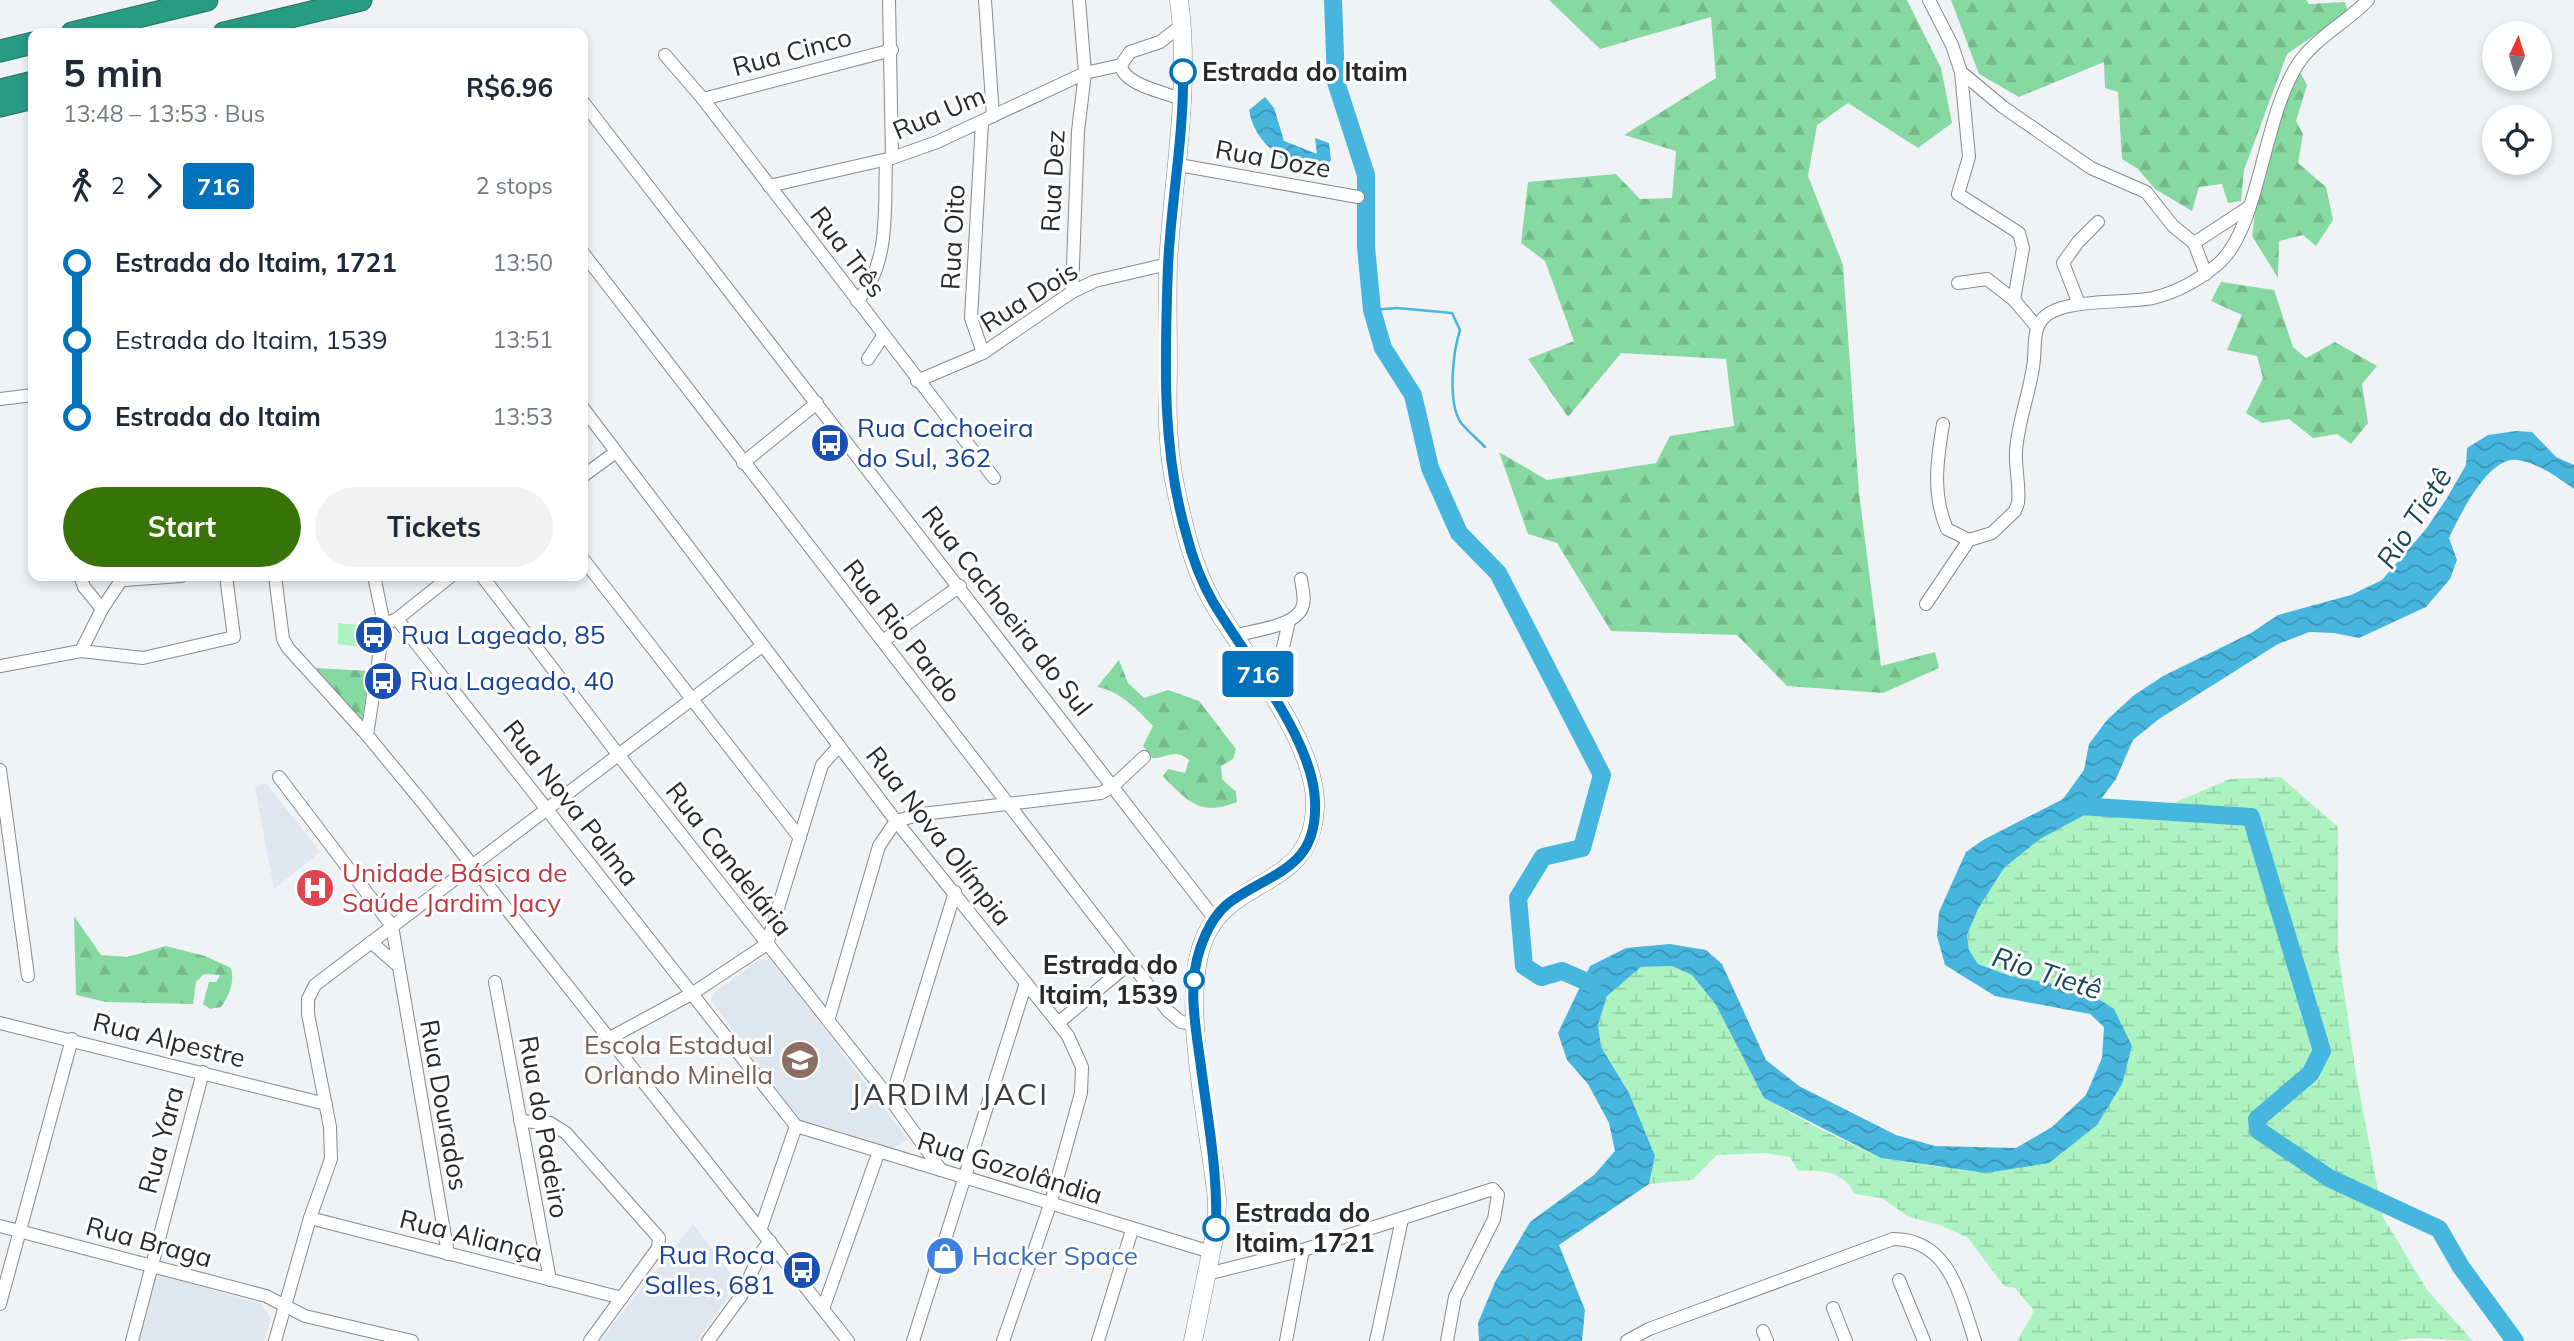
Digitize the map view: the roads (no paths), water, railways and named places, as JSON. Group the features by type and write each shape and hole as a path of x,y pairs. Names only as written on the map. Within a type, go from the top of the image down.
{"highway":[{"path":"92,28 207,0"},
{"path":"249,28 361,0"},
{"path":"0,51 28,44"},
{"path":"0,90 28,83"},
{"path":"0,106 28,98"}],"street":[{"path":"856,301 868,289 879,264 889,159 892,50 889,0"},
{"name":"Rua Oito","path":"983,353 971,318 988,119 985,0"},
{"name":"Rua Dez","path":"1072,292 1078,131 1085,73 1079,0"},
{"path":"1179,0 1183,100 1168,264 1167,425 1173,475 1200,577 1300,745 1312,778 1315,802 1313,829 1309,841 1294,864 1230,902 1214,918 1195,967 1195,1024 1217,1199 1211,1252 1193,1341"},
{"path":"1929,0 1952,45 1961,72 1969,157 1958,194 2020,233 2023,248 2014,300"},
{"path":"1926,604 1969,540 1992,533 2015,511 2018,503 2018,436 2033,369 2037,327 2042,318 2053,311 2079,304 2153,298 2206,274 2234,246 2249,207 2272,118 2297,65 2306,53 2368,0"},
{"name":"Rua Um","path":"769,186 889,159 988,119 1085,73 1121,65 1130,52 1160,42 1182,25"},
{"name":"Rua Cinco","path":"703,99 892,50"},
{"name":"Rua Três","path":"665,55 703,99 917,382 994,478"},
{"path":"1121,65 1124,75 1132,82 1183,100"},
{"path":"1961,72 2003,107 2091,168 2146,192 2173,226 2194,243 2206,274"},
{"name":"Rua Cachoeira do Sul","path":"588,108 960,586 1214,918"},
{"name":"Rua Doze","path":"1179,165 1358,197"},
{"path":"2194,243 2249,207"},
{"path":"2079,304 2063,263 2098,222"},
{"name":"Rua Rio Pardo","path":"588,260 743,463 1011,805 1130,963 1174,1017 1195,1024"},
{"name":"Rua Dois","path":"917,382 983,353 1072,292 1114,274 1168,264"},
{"path":"1958,283 1987,279 2014,300 2037,327"},
{"path":"868,359 883,336"},
{"path":"0,399 28,396"},
{"path":"743,463 817,403"},
{"name":"Rua Nova Olímpia","path":"588,416 896,821 1058,1023 1077,1054 1083,1080 1075,1121 1050,1205 1003,1341"},
{"path":"1942,424 1935,483 1944,522 1947,529 1969,540"},
{"path":"588,472 616,452"},
{"path":"588,565 800,838"},
{"path":"1235,636 1289,621 1302,609 1301,579"},
{"path":"81,581 102,609"},
{"path":"81,651 102,609 122,581"},
{"path":"0,666 81,651 143,658 234,637 227,581"},
{"path":"276,581 284,639 295,656 367,735 761,1228 848,1341"},
{"path":"367,735 384,624 375,581"},
{"path":"384,624 397,619 445,581"},
{"name":"Rua Candelária","path":"486,581 620,757 891,1100 941,1170"},
{"path":"883,641 960,586"},
{"name":"Rua Nova Palma","path":"397,619 796,1126"},
{"path":"1272,696 1289,621"},
{"path":"275,1341 310,1218 331,1159 326,1104 308,1014 308,999 316,985 620,757 762,646"},
{"path":"610,1038 693,993 767,944 822,765 839,746"},
{"path":"828,1021 879,846 886,830 896,821 922,814 1101,793 1113,786 1144,757"},
{"path":"0,770 28,976"},
{"path":"279,776 392,926"},
{"path":"891,1100 955,892"},
{"name":"Rua Dourados","path":"392,926 396,964 448,1254"},
{"path":"372,942 396,964"},
{"path":"1058,1023 1130,963"},
{"name":"Rua do Padeiro","path":"495,982 550,1280"},
{"path":"913,1341 1026,983"},
{"name":"Rua Alpestre","path":"0,1023 326,1104"},
{"path":"0,1304 72,1039"},
{"name":"Rua Yara","path":"132,1341 203,1072"},
{"path":"520,1121 550,1123 566,1133 659,1238 658,1248 590,1341"},
{"path":"761,1228 796,1126"},
{"name":"Rua Gozolândia","path":"796,1126 1211,1252"},
{"path":"823,1309 879,1151"},
{"path":"1207,1274 1303,1250 1490,1189 1496,1190 1498,1195 1494,1219 1455,1297 1447,1341"},
{"name":"Rua Aliança","path":"310,1218 622,1298"},
{"path":"1376,1341 1402,1219"},
{"name":"Rua Braga","path":"0,1226 267,1296 285,1305"},
{"path":"1098,1341 1132,1230"},
{"path":"1627,1341 1649,1329 1894,1239 1917,1242 1943,1260 1975,1341"},
{"path":"708,1341 741,1296 760,1254 771,1241"},
{"path":"1286,1341 1303,1250"},
{"path":"1899,1280 1924,1341"},
{"path":"285,1305 305,1315 412,1341"},
{"path":"1833,1308 1846,1341"}],"water":[{"path":"1265,97 1274,108 1284,141 1317,154 1315,138 1329,143 1331,160 1326,167 1298,162 1290,165 1263,141 1249,110"},
{"path":"2532,432 2556,457 2574,465 2574,489 2533,464 2517,460 2506,461 2496,468 2485,477 2454,528 2449,538 2457,560 2450,579 2426,607 2359,638 2309,632 2278,644 2159,719 2133,740 2116,779 2092,811 2040,839 2004,868 1978,909 1967,935 1969,950 1978,964 2010,976 2083,989 2114,1009 2132,1046 2122,1084 2097,1125 2049,1163 1986,1173 1881,1158 1764,1098 1716,1005 1692,975 1672,966 1641,967 1607,996 1598,1025 1601,1047 1629,1093 1655,1156 1649,1184 1559,1245 1585,1310 1582,1341 1479,1341 1478,1323 1495,1282 1530,1222 1594,1175 1615,1151 1609,1123 1588,1084 1567,1060 1558,1033 1590,966 1626,948 1670,944 1706,950 1722,964 1766,1060 1799,1086 1896,1135 1935,1146 2016,1148 2052,1127 2086,1095 2102,1058 2104,1027 2090,1014 1995,996 1945,965 1937,936 1939,912 1966,852 1983,840 2063,799 2084,770 2089,744 2107,720 2133,696 2163,676 2251,633 2278,615 2351,595 2382,580 2426,529 2447,498 2466,465 2467,448 2488,435"}],"waterway":[{"path":"1333,0 1336,82 1366,175 1366,247 1372,310 1383,348 1413,395 1430,468 1459,533 1498,573 1602,775 1582,848 1543,857 1518,898 1524,966 1541,977 1562,971 1592,984"},
{"path":"1372,310 1397,308 1452,313 1460,330 1455,351 1454,403 1461,423 1485,447"},
{"path":"2079,806 2251,817 2322,1051 2310,1074 2257,1119 2258,1130 2329,1178 2439,1229 2461,1267 2515,1341"}],"place":[{"name":"Estrada do Itaim","path":"1183,72"},
{"name":"Rua Cachoeira do Sul, 362","path":"830,443"},
{"name":"Rua Lageado, 85","path":"374,635"},
{"name":"Rua Lageado, 40","path":"383,681"},
{"name":"Unidade Básica de Saúde Jardim Jacy","path":"315,888"},
{"name":"Estrada do Itaim, 1539","path":"1194,980"},
{"name":"Escola Estadual Orlando Minella","path":"800,1060"},
{"name":"Estrada do Itaim, 1721","path":"1216,1228"},
{"name":"Hacker Space","path":"945,1256"},
{"name":"Rua Roca Salles, 681","path":"802,1270"}],"district":[{"name":"JARDIM JACI","path":"950,1095"}],"water label":[{"name":"Rio Tietê","path":"2414,518"},
{"name":"Rio Tietê","path":"2047,973"}]}
